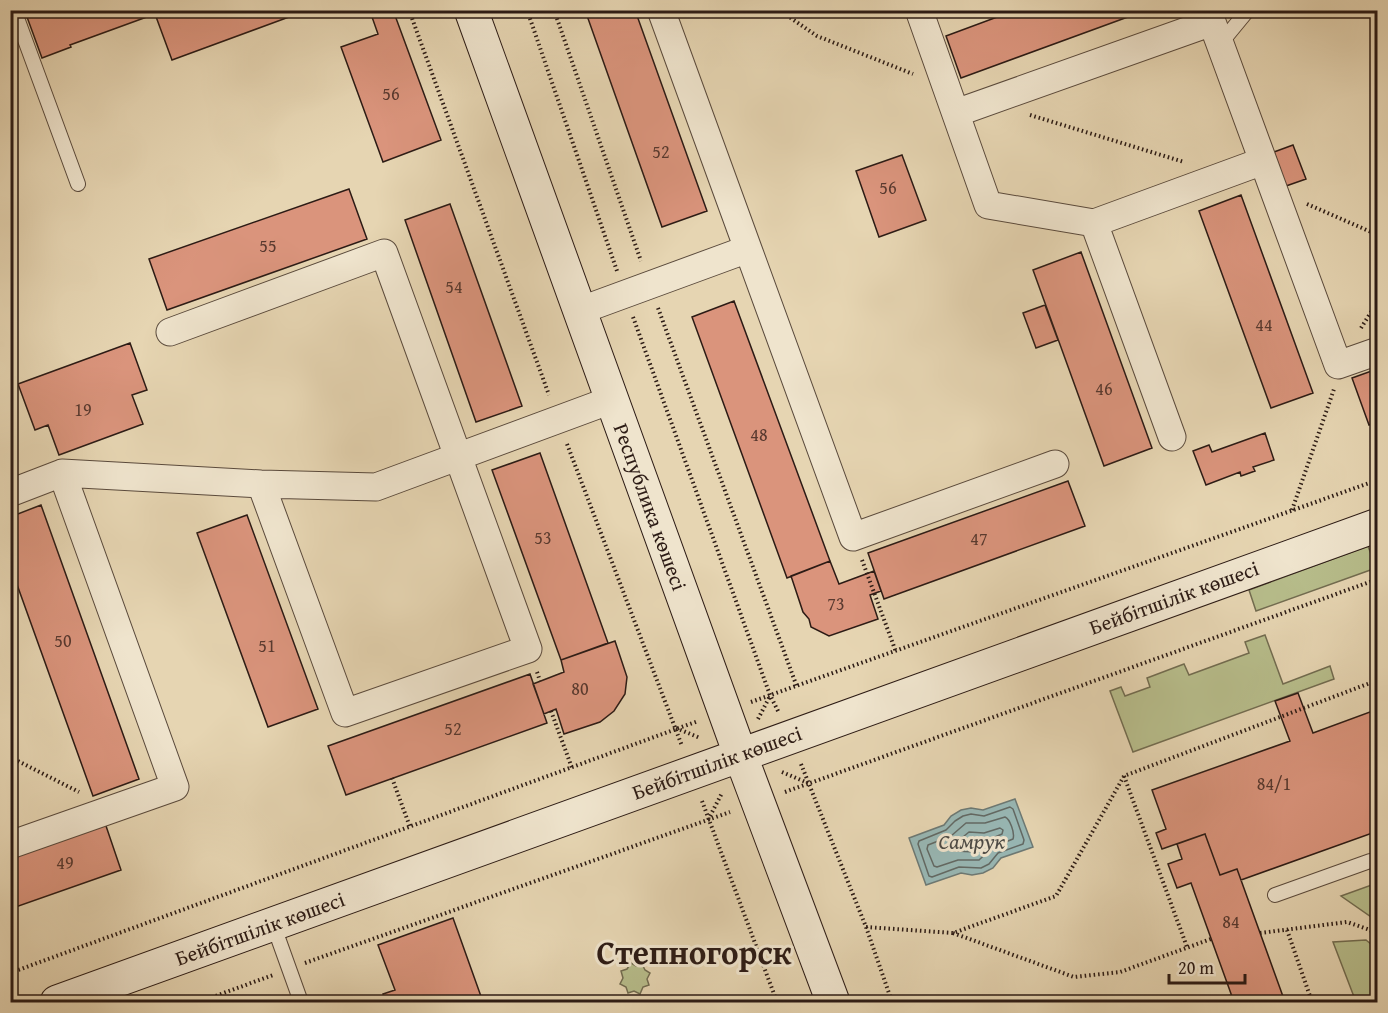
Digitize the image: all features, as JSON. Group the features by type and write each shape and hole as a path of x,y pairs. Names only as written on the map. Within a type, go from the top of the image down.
{"street":[{"name":"Республика көшесі","path":"471,10 611,400 832,1002"},
{"path":"661,10 853,537 1055,464"},
{"path":"919,10 988,205 1094,224 1263,161"},
{"path":"956,113 1212,22 1338,365 1377,351"},
{"path":"1094,224 1172,437"},
{"path":"579,311 748,249"},
{"path":"170,332 384,254 460,457 528,649 345,713 261,484"},
{"path":"10,493 62,473 261,484 376,487 611,400"},
{"path":"10,845 175,787 62,473"},
{"name":"Бейбітшілік көшесі","path":"57,1002 1377,525"}],"lane":[{"path":"14,10 78,184"},
{"path":"1220,44 1248,10"},
{"path":"1275,895 1370,861 1377,863"},
{"path":"273,924 301,1002"}],"path":[{"path":"409,10 558,419 777,1002"},
{"path":"527,10 797,687"},
{"path":"554,10 637,289 770,695"},
{"path":"779,10 817,36 946,87"},
{"path":"989,102 1226,174"},
{"path":"1272,186 1377,235"},
{"path":"1292,510 1333,396 1338,365 1377,301"},
{"path":"10,974 675,728 797,687 1377,480"},
{"path":"867,574 896,651"},
{"path":"782,793 1377,579"},
{"path":"953,933 1056,896 1124,776 1377,680"},
{"path":"551,711 572,768"},
{"path":"798,755 866,927 892,1002"},
{"path":"10,757 113,809"},
{"path":"1124,776 1187,947"},
{"path":"392,778 410,827"},
{"path":"340,951 734,810"},
{"path":"1260,933 1347,922 1370,930 1377,935"},
{"path":"866,927 953,933 1074,977 1120,972 1211,939"},
{"path":"1287,930 1312,1002"}],"green space":[{"path":"1368,546 1376,568 1256,611 1249,590"},
{"path":"1265,635 1283,684 1330,666 1334,679 1133,752 1110,691 1121,687 1125,696 1150,687 1147,678 1184,664 1189,675 1249,653 1245,642"},
{"path":"1377,883 1377,921 1341,896"},
{"path":"1366,940 1377,949 1377,1002 1356,1002 1333,942"},
{"path":"631,963 636,966 642,964 650,973 647,979 649,985 643,987 640,994 634,991 628,993 626,987 620,984 623,978 621,971 627,969"}],"water":[{"name":"Самрук","path":"1015,799 1033,847 1001,858 993,868 983,873 972,875 961,873 926,885 909,838 944,825 951,816 961,810 971,808 983,810"}],"building":[{"path":"45,10 287,10 289,17 172,60 155,14 70,45 71,47 42,58 27,17"},
{"path":"393,10 441,140 383,162 341,47 378,34 372,17"},
{"path":"585,10 635,10 707,211 662,227"},
{"path":"1016,10 1147,10 961,78 946,36"},
{"path":"1293,145 1306,179 1286,186 1274,152"},
{"path":"902,155 926,220 879,237 856,171"},
{"path":"349,189 367,239 167,310 149,259"},
{"path":"1241,195 1313,393 1271,408 1199,211"},
{"path":"450,204 522,406 476,422 405,220"},
{"path":"1081,252 1152,448 1104,466 1033,270"},
{"path":"734,301 830,561 787,578 692,317"},
{"path":"1045,305 1058,340 1036,348 1023,313"},
{"path":"130,343 147,390 132,395 143,424 59,455 48,425 35,430 18,384"},
{"path":"1377,369 1378,422 1369,425 1352,378"},
{"path":"1265,433 1274,460 1253,467 1255,471 1241,476 1240,472 1206,485 1193,451 1209,445 1212,452"},
{"path":"540,453 608,643 561,660 492,470"},
{"path":"1068,481 1085,526 884,599 868,553"},
{"path":"41,505 139,779 93,796 10,565 10,517"},
{"path":"247,515 318,709 268,727 197,533"},
{"path":"830,561 839,584 874,571 881,591 870,595 878,619 829,636 811,627 809,619 803,612 791,576"},
{"path":"615,641 627,677 625,694 614,711 600,722 564,734 556,709 544,714 533,684 564,672 561,660"},
{"path":"530,674 547,723 346,795 328,746"},
{"path":"1298,693 1313,733 1378,709 1378,831 1241,880 1237,869 1220,875 1205,834 1162,849 1156,833 1166,829 1152,790 1290,741 1275,701"},
{"path":"105,823 121,870 10,909 10,856"},
{"path":"1205,834 1220,875 1237,869 1285,1002 1234,1002 1191,883 1177,888 1168,864 1182,859 1177,844"},
{"path":"453,918 483,1002 386,1002 383,994 395,990 378,945"},
{"path":"1231,995 1234,1002 1210,1002"}],"district":[{"name":"Степногорск","path":"694,952"}]}
